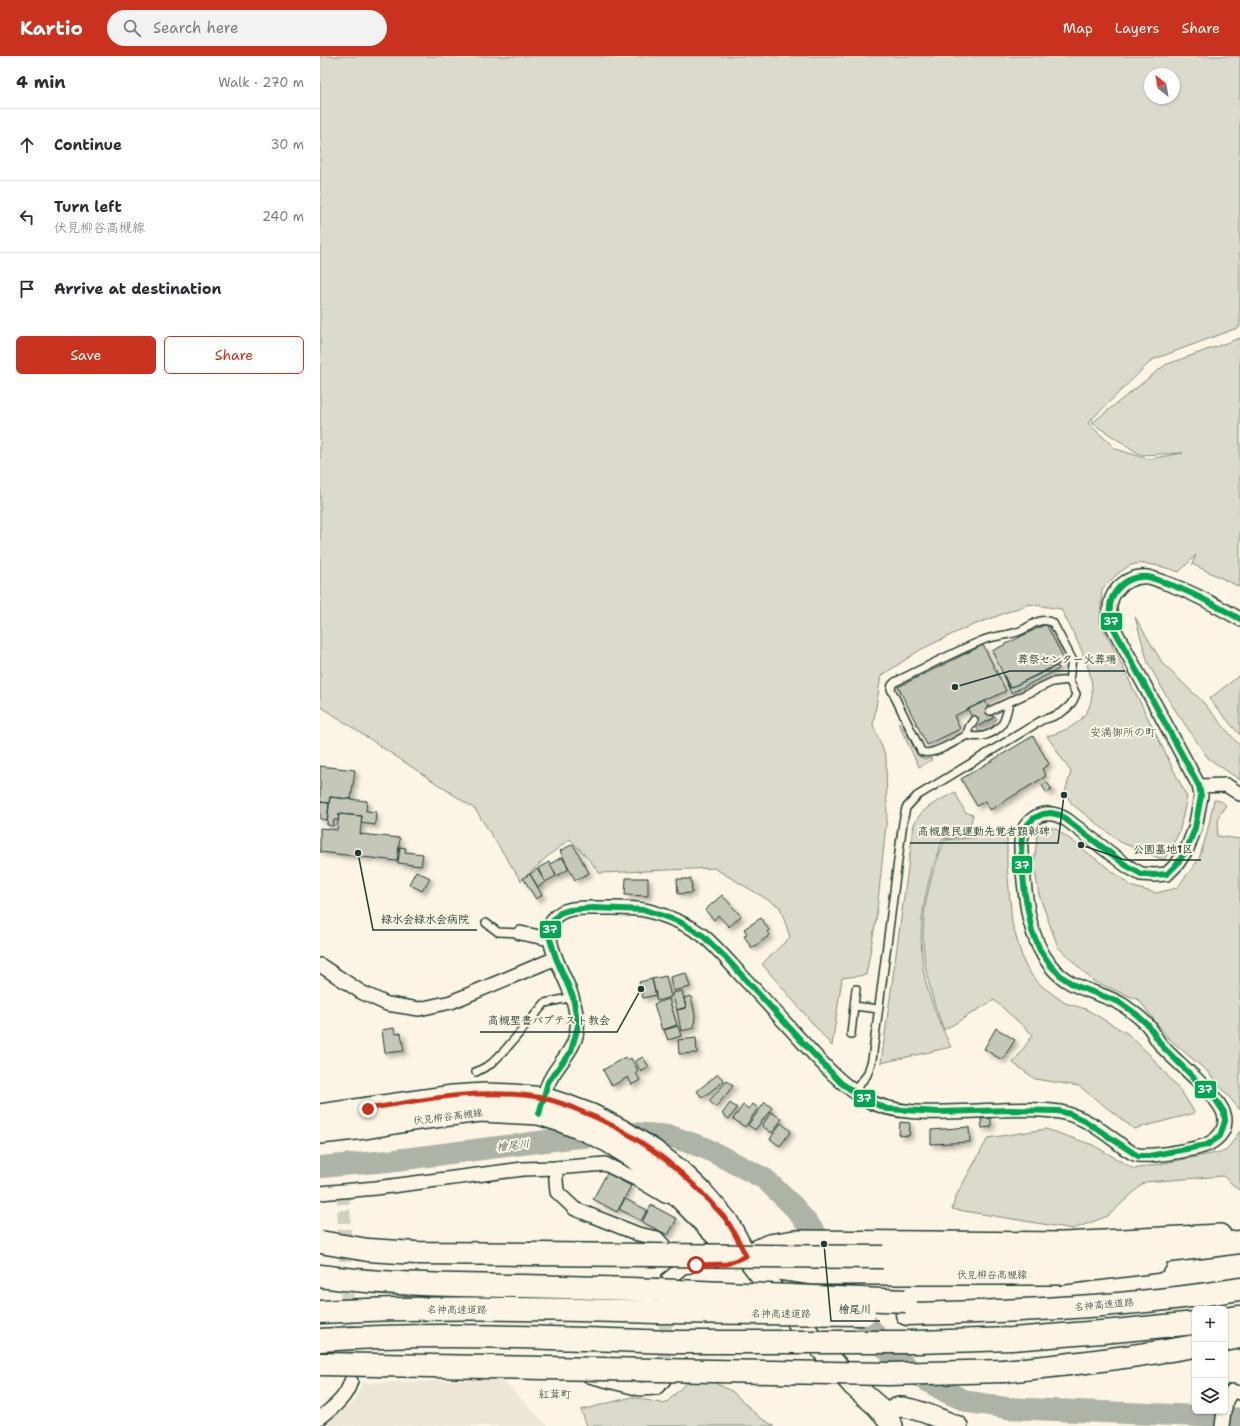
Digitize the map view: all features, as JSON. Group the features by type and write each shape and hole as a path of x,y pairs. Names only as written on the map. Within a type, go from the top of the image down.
{"highway":[{"path":"320,1242 368,1250 416,1253 883,1257 1043,1257 1120,1255 1179,1250 1240,1242"},
{"path":"320,1276 375,1282 435,1285 661,1285 907,1307"},
{"name":"名神高速道路","path":"320,1312 434,1308 510,1308 656,1312 907,1307 1009,1312 1114,1304 1240,1289"},
{"path":"1228,1319 1240,1317"},
{"path":"320,1340 438,1337 535,1337 674,1342 917,1342 1012,1339 1114,1332 1192,1323"},
{"path":"1228,1339 1240,1337"},
{"path":"320,1364 889,1374 1004,1371 1068,1365 1192,1347"}],"main road":[{"name":"伏見柳谷高槻線","path":"320,1115 421,1100 477,1094 513,1095 541,1106 592,1115 623,1131 647,1146 679,1170 701,1191 727,1221 746,1256 799,1323 854,1386 876,1405 888,1420"},
{"name":"伏見柳谷高槻線","path":"320,1133 365,1128 419,1118 480,1111 513,1112 541,1106 561,1121 609,1142 632,1157 674,1192 715,1234 746,1256 778,1269 814,1274 1060,1274 1232,1253 1240,1250"},
{"path":"746,1256 769,1245 794,1241 1064,1243 1195,1237 1240,1233"},
{"path":"888,1420 892,1410 899,1407 909,1408 958,1426"}],"street":[{"path":"541,1106 548,1082 571,1051 578,1026 573,997 556,958 550,939 550,930 553,920 560,913 569,910 594,908 646,910 680,922 702,935 726,958 841,1083 865,1099 888,1109 938,1112 1024,1110 1058,1111 1085,1120 1138,1156 1149,1156 1207,1146 1220,1136 1225,1122 1224,1112 1216,1100 1162,1046 1148,1025 1136,1014 1119,1002 1074,985 1062,977 1051,966 1040,950 1032,931 1025,894 1021,855 1022,834 1027,825 1034,818 1043,814 1051,813 1060,815 1127,866 1141,874 1167,874 1187,849 1195,828 1201,796 1199,786 1113,627 1110,620 1111,602 1115,593 1129,580 1139,577 1149,577 1171,584 1197,596 1240,619"},
{"path":"1199,786 1226,785 1240,794"},
{"path":"520,933 550,939"},
{"path":"320,965 361,992 387,1004 419,1009 451,1002 556,958"},
{"path":"320,1194 523,1169 605,1164 640,1181 665,1196 674,1192"},
{"path":"555,1168 557,1192 575,1208 638,1234 657,1238 683,1267"},
{"path":"661,1285 683,1267 727,1264 746,1256"},
{"path":"320,1375 443,1366 550,1370 594,1377 640,1389 656,1388 664,1380"},
{"path":"320,1418 332,1409 347,1392 351,1381"},
{"path":"1228,1400 1232,1391 1240,1393"},
{"path":"1222,1426 1224,1414"}],"lane":[{"path":"854,1091 867,1075 872,1060 906,808 917,796 1042,720 1063,712 1072,704 1076,694 1069,680 1072,659 1053,622 1041,620 1019,632 999,635 982,640 895,682 892,685 891,689 921,751 924,753 928,754 948,746 967,735 969,727 974,720"},
{"path":"990,711 1052,682 1069,680"},
{"path":"967,735 982,737 1000,726 1006,715 1009,703"},
{"path":"486,923 498,932 520,933"},
{"path":"851,1034 856,989"},
{"path":"476,1072 491,1064 505,1050 545,1003 573,997"},
{"path":"854,1006 879,1009"}],"shaded area":[{"path":"320,56 1240,56 1240,327 1152,360 1088,423 1116,449 1148,459 1183,453 1141,455 1092,423 1165,365 1240,338 1240,587 1192,564 1196,555 1179,572 1151,565 1131,565 1117,574 1102,589 1100,621 1187,797 1179,833 1164,860 1120,842 1072,804 1065,792 1071,772 1047,736 1071,727 1085,715 1091,700 1092,683 1087,664 1061,609 1029,604 963,629 920,650 881,676 873,725 886,757 887,816 876,920 866,975 842,978 832,1046 762,964 790,937 780,907 714,868 599,873 570,839 548,856 521,881 475,809 320,706"},
{"path":"1135,617 1163,664 1202,701 1240,746 1240,780 1208,758 1171,704 1148,663"},
{"path":"1240,675 1240,735 1209,699"},
{"path":"992,716 995,716 996,719 993,726 983,732 978,731 976,725 977,726 993,718"},
{"path":"900,722 918,756 926,759 931,758 932,760 919,767 898,723"},
{"path":"955,792 965,812 973,815 967,836 943,839 930,876 921,933 924,972 928,991 938,1019 951,1047 881,1063 914,824 917,818 926,809"},
{"path":"1214,800 1221,801 1226,805 1219,816 1217,836 1240,839 1240,1110 1208,1072 1168,1038 1139,1000 1093,981 1058,947 1039,895 1034,864 1038,828 1055,828 1133,887 1156,893 1177,888 1199,859 1207,833"},
{"path":"1007,835 1007,866 1012,923 1024,963 1033,977 1043,987 1065,1003 1086,1009 1128,1034 1149,1054 1183,1094 1195,1113 1134,1129 1079,1086 1035,1079 1013,1063 1033,1035 994,1000 944,1030 928,981 924,958 923,935 925,912 935,865 945,840"},
{"path":"1046,1129 1093,1145 1134,1169 1226,1151 1240,1131 1240,1191 1223,1176 1145,1182 1108,1216 1073,1229 952,1209 956,1196 988,1138"},
{"path":"696,1373 733,1392 759,1417 774,1426 587,1426 581,1410 632,1397 665,1404"},
{"path":"501,1379 548,1426 322,1426 355,1401 362,1383"}],"building":[{"path":"1046,624 1065,661 1010,688 992,651"},
{"path":"983,645 1006,691 954,716 960,729 927,745 898,687"},
{"path":"1057,666 1059,669 1011,693 1003,676 1010,688"},
{"path":"985,701 993,718 976,727 968,709"},
{"path":"1033,736 1049,764 1042,769 1046,776 990,810 985,801 977,806 961,779"},
{"path":"320,766 355,770 351,799 330,797 329,803 320,802"},
{"path":"1047,782 1052,790 1047,793 1042,786"},
{"path":"330,797 367,801 366,811 376,812 375,825 361,823 362,816 339,814 338,820 334,820 333,826 327,825"},
{"path":"320,802 329,803 327,820 320,819"},
{"path":"339,814 362,816 360,834 400,838 397,861 320,852 320,828 337,830"},
{"path":"573,844 589,873 575,880 560,851"},
{"path":"400,847 406,848 405,852 423,854 421,866 398,863"},
{"path":"562,857 569,869 557,876 550,864"},
{"path":"549,862 556,876 545,882 538,868"},
{"path":"537,869 545,882 538,887 530,874"},
{"path":"416,871 430,878 422,891 409,884"},
{"path":"530,874 542,895 536,899 523,878"},
{"path":"626,878 648,878 648,896 625,895"},
{"path":"677,879 691,879 692,893 678,894"},
{"path":"722,895 741,916 729,927 718,915 714,920 705,910"},
{"path":"761,918 769,930 767,932 770,935 752,948 744,936 747,934 744,929"},
{"path":"686,973 690,987 673,991 670,977"},
{"path":"666,976 671,997 657,1001 652,979"},
{"path":"652,979 656,995 643,998 639,982"},
{"path":"682,991 686,1007 677,1010 672,993"},
{"path":"691,996 695,1015 694,1028 681,1031 677,1010 686,1008 684,998"},
{"path":"669,999 677,1025 662,1030 654,1004"},
{"path":"678,1026 681,1036 668,1040 664,1030"},
{"path":"394,1028 395,1034 401,1033 404,1051 385,1053 382,1030"},
{"path":"996,1028 1015,1040 1002,1060 984,1049"},
{"path":"696,1038 697,1053 679,1054 678,1040"},
{"path":"625,1057 627,1060 631,1058 638,1071 636,1073 640,1080 632,1085 628,1077 612,1086 603,1070"},
{"path":"643,1057 649,1067 641,1072 635,1061"},
{"path":"718,1074 724,1081 702,1098 697,1091"},
{"path":"727,1081 733,1086 716,1107 709,1101"},
{"path":"765,1102 772,1108 755,1130 748,1125"},
{"path":"730,1103 737,1108 729,1119 722,1114"},
{"path":"753,1104 758,1108 745,1127 733,1119 743,1105 749,1109"},
{"path":"771,1112 782,1119 772,1133 762,1126"},
{"path":"991,1118 991,1127 982,1128 981,1119"},
{"path":"900,1122 910,1123 909,1136 899,1135"},
{"path":"781,1123 791,1131 780,1146 770,1139"},
{"path":"969,1127 970,1142 931,1144 931,1130"},
{"path":"607,1173 631,1186 617,1212 593,1199"},
{"path":"625,1199 647,1210 641,1221 619,1209"},
{"path":"651,1205 677,1219 668,1235 642,1222"}],"waterway":[{"name":"檜尾川","path":"320,1167 388,1161 570,1138 634,1133 670,1136 705,1148 765,1179 794,1207 824,1244 845,1291 859,1313 883,1345 895,1358 914,1373 948,1393 969,1402 1006,1408 1240,1419"}],"tunnel":[{"path":"343,1191 350,1371"},
{"path":"664,1376 666,1306"}],"transit line":[{"name":"37","path":"539,1114 548,1082 571,1051 578,1026 573,997 556,958 550,939 550,930 553,920 560,913 569,910 593,908 646,910 680,922 702,935 726,958 841,1083 865,1099 887,1109 938,1112 1011,1110 1058,1111 1070,1114 1085,1121 1138,1156 1149,1156 1207,1145 1220,1136 1225,1121 1224,1112 1216,1100 1162,1046 1148,1025 1119,1002 1074,985 1062,977 1051,966 1040,950 1032,931 1025,895 1021,855 1022,834 1027,825 1034,818 1043,814 1051,813 1060,815 1127,866 1141,874 1167,874 1177,864 1187,849 1195,828 1201,796 1199,786 1113,627 1110,604 1113,595 1123,584 1134,578 1148,577 1193,594 1240,619"}],"place":[{"name":"葬祭センター火葬場","path":"955,687"},
{"name":"高槻農民運動先覚者顕彰碑","path":"1064,795"},
{"name":"公園墓地1区","path":"1081,845"},
{"name":"緑水会緑水会病院","path":"358,853"},
{"name":"高槻聖書バプテスト教会","path":"641,989"},
{"name":"檜尾川","path":"824,1244"}],"district":[{"name":"安満御所の町","path":"1123,732"},
{"name":"紅茸町","path":"555,1394"}],"route":[{"path":"368,1109 421,1100 485,1094 543,1098 592,1115 623,1131 679,1170 701,1191 727,1221 746,1256 727,1264 696,1265"}]}
